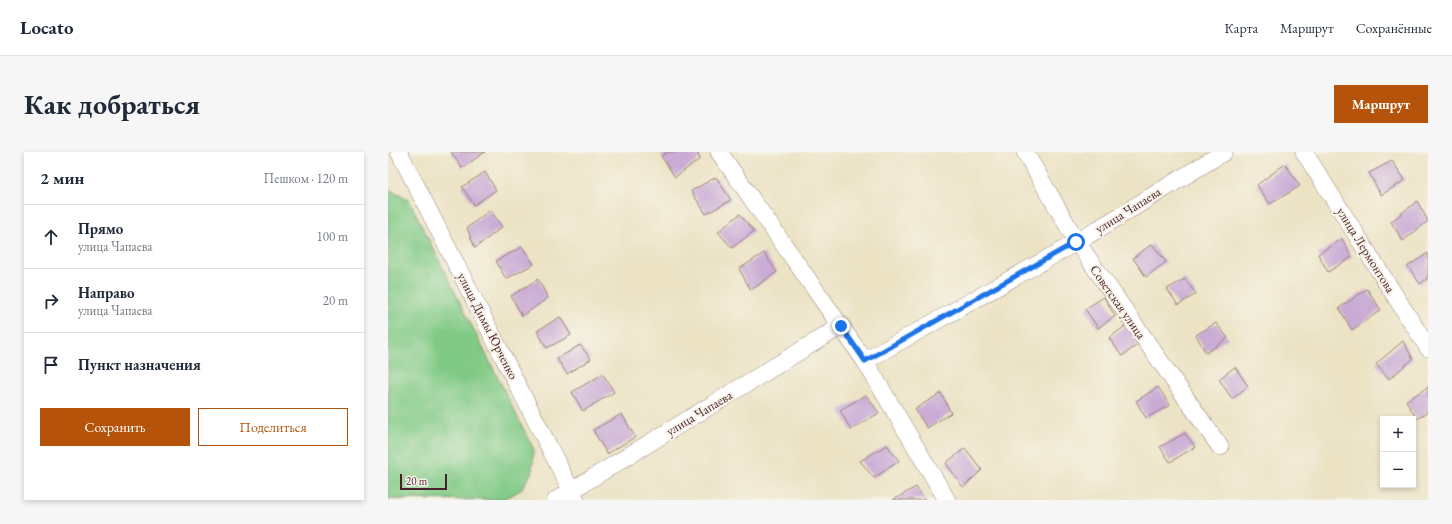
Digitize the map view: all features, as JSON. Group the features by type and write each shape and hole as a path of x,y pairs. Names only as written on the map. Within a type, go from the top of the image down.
{"street":[{"name":"улица Димы Юрченко","path":"399,152 574,495"},
{"path":"720,152 865,361 947,500"},
{"name":"Советская улица","path":"1025,152 1076,242 1220,447"},
{"name":"улица Чапаева","path":"865,361 1076,242 1224,152"},
{"name":"улица Лермонтова","path":"1304,152 1428,348"},
{"name":"улица Чапаева","path":"556,500 574,495 841,326"}],"green space":[{"path":"388,189 409,200 534,450 532,472 521,490 501,500 388,499"}],"building":[{"path":"451,152 485,152 462,168"},
{"path":"668,152 697,152 700,159 675,177 661,156"},
{"path":"1392,161 1405,180 1381,195 1369,173"},
{"path":"1285,164 1300,186 1270,204 1257,185"},
{"path":"485,172 496,190 474,205 462,187"},
{"path":"716,177 731,200 706,214 691,191"},
{"path":"1417,201 1428,221 1403,241 1391,222"},
{"path":"490,210 502,227 475,248 467,228"},
{"path":"740,214 754,231 732,248 718,232"},
{"path":"1342,239 1352,257 1328,272 1318,254"},
{"path":"1152,244 1166,262 1146,277 1133,258"},
{"path":"522,247 534,264 506,279 496,261"},
{"path":"764,253 777,272 751,290 739,269"},
{"path":"1428,253 1428,278 1420,284 1408,266"},
{"path":"538,279 548,298 522,316 511,296"},
{"path":"1185,279 1196,294 1178,305 1167,289"},
{"path":"1367,289 1381,310 1352,330 1339,308"},
{"path":"1104,297 1115,316 1098,328 1085,309"},
{"path":"560,317 571,335 547,348 537,331"},
{"path":"1216,323 1228,338 1206,353 1196,335"},
{"path":"1127,325 1140,343 1122,356 1109,338"},
{"path":"1403,341 1413,359 1389,379 1376,364"},
{"path":"580,345 591,359 567,374 557,359"},
{"path":"1235,367 1248,386 1232,399 1219,379"},
{"path":"603,374 614,392 583,411 572,392"},
{"path":"1158,387 1170,405 1146,418 1136,401"},
{"path":"1428,387 1428,412 1417,419 1406,401"},
{"path":"941,393 951,413 927,428 915,409"},
{"path":"866,395 879,413 851,430 840,410"},
{"path":"622,414 635,437 607,454 593,430"},
{"path":"1185,433 1195,447 1170,462 1160,447"},
{"path":"887,445 899,461 874,478 860,461"},
{"path":"965,448 982,470 963,487 946,463"},
{"path":"916,487 925,500 893,500"}],"route":[{"path":"841,326 865,361 1076,242"}]}
